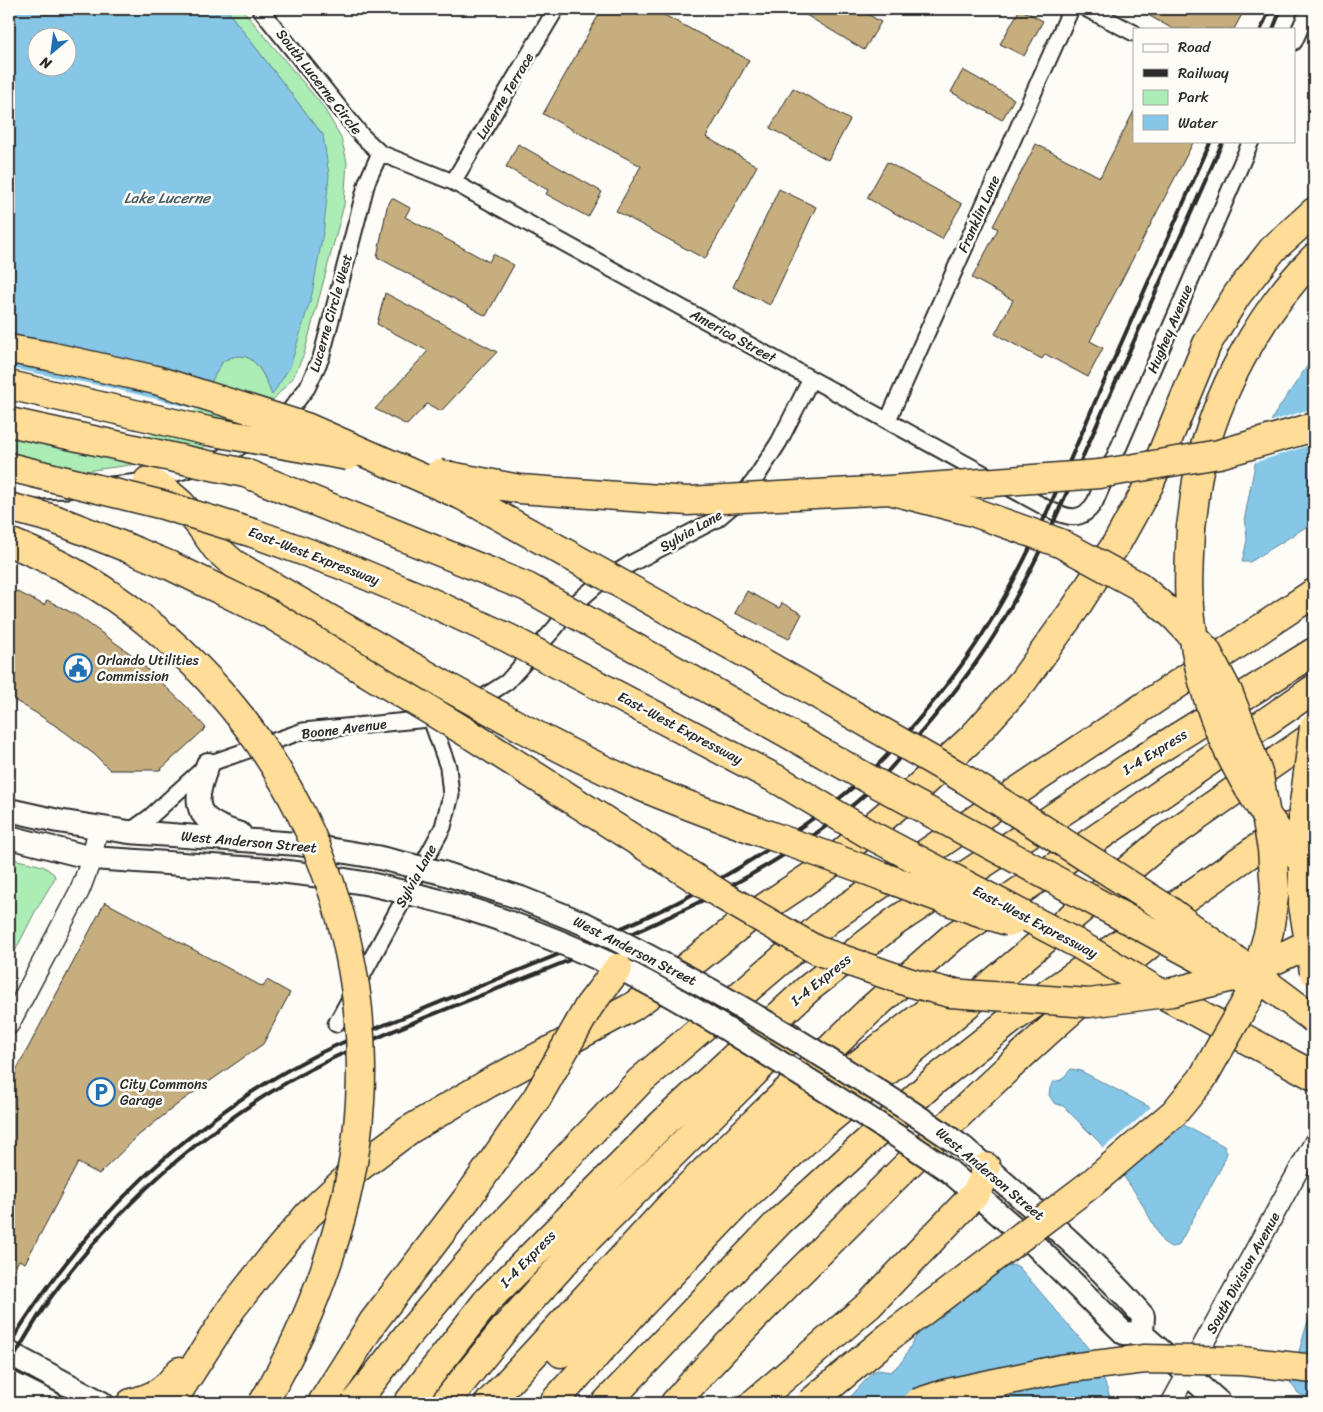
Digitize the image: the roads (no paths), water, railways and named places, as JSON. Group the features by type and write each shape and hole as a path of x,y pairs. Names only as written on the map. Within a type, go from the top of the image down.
{"highway":[{"path":"171,1403 232,1308 270,1260 308,1215 358,1168 409,1130 489,1083 632,1007 683,970 746,920 827,866 912,793 972,738 1024,681 1076,607 1118,541 1149,485 1206,344 1237,294 1273,249 1314,212"},
{"path":"1314,258 1301,271 1272,308 1244,351 1212,427 1199,470 1191,527 1189,586 1192,626 1199,665 1210,706 1228,754 1254,799 1288,846 1314,875"},
{"path":"9,349 156,380 306,426 463,496 772,668 966,780 1167,909 1314,1020"},
{"path":"9,385 208,431 520,489 688,501 889,490 1099,474 1219,454 1314,427"},
{"path":"9,422 245,473 527,587 867,778 1314,1020"},
{"name":"East-West Expressway","path":"9,467 163,505 244,530 340,564 426,600 508,638 782,782 867,833 1078,944 1157,991 1306,1071"},
{"path":"148,481 166,491 181,504 199,524 217,549 234,564 444,686 576,756 633,783 687,805 957,905 1078,944"},
{"path":"810,1403 897,1331 1092,1183 1174,1113 1202,1079 1251,993 1269,931 1275,890 1272,849 1259,776 1243,730 1228,692 1206,650 1175,617 1139,586 1060,542 973,512 889,490"},
{"path":"9,507 54,520 128,548 171,566 270,614 471,735 723,896 816,950 908,982 950,992 1089,1003 1172,992 1229,978 1277,959 1314,941"},
{"path":"9,542 58,564 109,594 156,630 205,675 231,704 260,743 291,793 313,839 338,907 350,954 361,1057 360,1103 354,1153 345,1200 334,1240 307,1317 263,1403"},
{"path":"355,1403 486,1241 640,1081 828,920 1011,795 1314,593"},
{"name":"I-4 Express","path":"408,1403 487,1301 662,1124 809,988 904,916 1130,767 1314,652"},
{"path":"489,1403 684,1191 883,998 953,937 1314,689"},
{"path":"1314,727 1304,811 1303,905 1314,972"},
{"path":"514,1403 702,1202 813,1099 984,968 1314,735"},
{"path":"606,1403 779,1222 934,1081 1012,1019 1314,811"},
{"path":"675,1403 711,1362 896,1176 1009,1066 1128,962 1314,811"},
{"path":"553,1403 641,1305 737,1204 819,1128 1165,840"},
{"path":"322,1403 373,1322 468,1196 538,1096 589,1006 618,968 640,951"},
{"path":"445,1403 507,1326 572,1254 790,1036"},
{"path":"131,1403 154,1396 169,1386 238,1276 269,1236 328,1173 376,1138 409,1130"},
{"path":"188,1403 262,1290 290,1253 340,1199 393,1156 409,1130"},
{"path":"754,1403 869,1305 976,1194 986,1167"},
{"path":"917,1403 944,1394 1061,1369 1144,1359 1242,1361 1314,1369"}],"main road":[{"path":"208,764 200,783 197,797 200,810 213,824 226,830 267,842"},
{"name":"West Anderson Street","path":"9,810 98,828 128,832 298,844 376,857 443,873 521,898 572,919 640,951 717,993 886,1095 964,1148 1089,1259 1123,1293 1143,1316 1142,1334"},
{"name":"West Anderson Street","path":"9,837 92,858 271,870 370,884 444,902 493,917 545,936 618,968 672,996 879,1123 948,1171 1037,1247 1124,1333 1142,1334 1220,1403"},
{"path":"9,1354 102,1403"},
{"path":"9,1382 51,1403"}],"street":[{"name":"South Lucerne Circle","path":"260,9 362,136 380,153"},
{"name":"Lucerne Terrace","path":"453,182 556,9"},
{"name":"Franklin Lane","path":"888,420 1071,9"},
{"path":"1088,9 1133,32"},
{"path":"1296,38 1309,9"},
{"name":"Hughey Avenue","path":"1084,514 1090,510 1095,502 1251,142"},
{"name":"America Street","path":"380,153 453,182 1048,509 1075,518 1084,514"},
{"name":"Lucerne Circle West","path":"9,492 61,491 148,481 215,462 262,434 290,410 307,388 321,358 367,182 380,153"},
{"name":"Sylvia Lane","path":"555,628 570,608 598,584 630,564 717,519 736,503 754,482 771,455 811,379"},
{"name":"Boone Avenue","path":"128,832 150,817 208,764 303,731 439,718 468,707 507,682 555,628"},
{"name":"Sylvia Lane","path":"336,1024 443,827 451,795 448,767 431,719"},
{"path":"9,1025 80,890 92,858 98,828"},
{"name":"South Division Avenue","path":"1171,1403 1314,1142"}],"water":[{"name":"Lake Lucerne","path":"9,9 226,9 323,135 329,175 324,227 312,294 290,367 272,395 264,376 251,359 238,356 223,361 197,406 142,437 9,407"},
{"path":"1314,356 1314,522 1250,562 1242,562 1247,540 1245,516 1257,454 1274,415"},
{"path":"1071,1069 1081,1071 1224,1146 1227,1153 1223,1164 1178,1246 1171,1247 1163,1242 1139,1198 1100,1143 1063,1106 1054,1103 1049,1095 1053,1082 1061,1080"},
{"path":"1015,1265 1019,1267 1095,1356 1110,1397 1117,1403 845,1403 873,1372 878,1370 891,1372 903,1360 919,1331 998,1267"},
{"path":"1314,1307 1314,1402 1298,1393 1290,1382"}],"railway":[{"path":"1261,28 1270,9"},
{"path":"1273,28 1281,9"},
{"path":"9,1345 38,1300 70,1257 105,1217 142,1179 182,1143 224,1111 269,1081 316,1055 377,1028 607,935 680,901 728,874 785,838 839,799 881,762 927,710 959,668 982,635 1014,579 1056,491 1211,142"},
{"path":"9,1366 51,1297 79,1260 110,1225 142,1192 177,1161 251,1105 290,1081 366,1043 615,941 716,894 782,856 813,835 843,813 877,783 959,686 987,647 1011,606 1054,522 1223,142"}],"place":[{"name":"Orlando Utilities Commission","path":"78,668"},
{"name":"City Commons Garage","path":"101,1092"}]}
